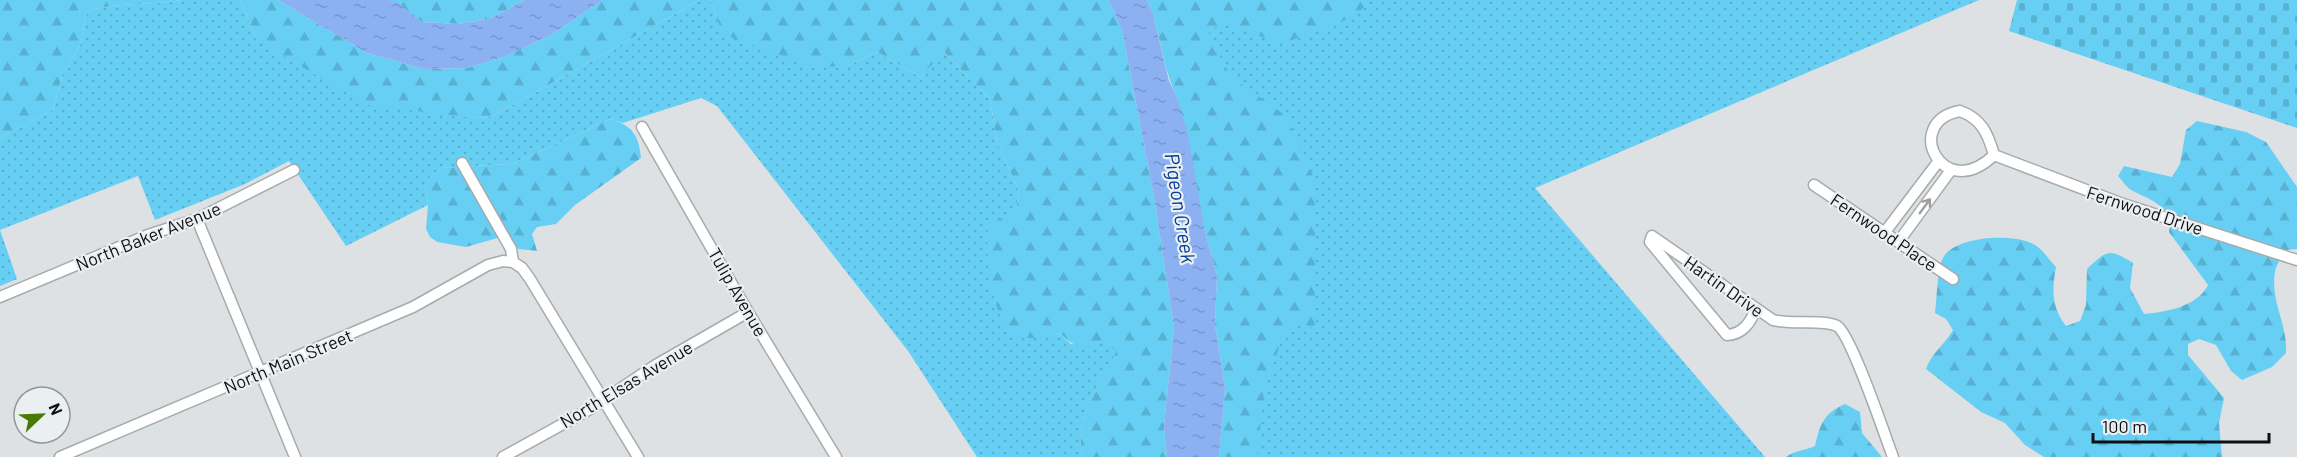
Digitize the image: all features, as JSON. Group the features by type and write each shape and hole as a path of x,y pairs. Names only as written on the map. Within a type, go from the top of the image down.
{"street":[{"path":"1960,111 1975,117 1981,124 1994,155 1985,164 1962,171 1951,170 1938,162 1931,149 1931,135 1938,122 1948,114 1960,111"},
{"name":"Tulip Avenue","path":"642,127 748,312 836,457"},
{"name":"Fernwood Drive","path":"1994,155 2123,204 2297,260"},
{"path":"1885,232 1938,162"},
{"path":"462,163 510,249 513,262 522,268 530,279 638,457"},
{"name":"North Baker Avenue","path":"0,297 148,235 197,219 294,170"},
{"path":"1899,241 1951,170"},
{"name":"Fernwood Place","path":"1815,185 1953,279"},
{"path":"197,219 295,457"},
{"name":"Hartin Drive","path":"1756,309 1751,322 1736,334 1727,335 1661,257 1650,242 1653,236 1773,320 1786,323 1822,323 1840,329 1852,352 1893,457"},
{"name":"North Main Street","path":"60,457 413,308 488,265 513,262"},
{"name":"North Elsas Avenue","path":"503,457 603,400 656,365 748,312"}],"green space":[{"path":"0,0 181,0 110,6 87,12 80,46 62,76 53,110 0,138"},
{"path":"181,0 240,0 257,41 474,118 491,117 700,0 710,0 719,25 847,66 877,52 920,77 943,51 990,99 997,142 1019,191 1016,209 1026,338 1060,333 1071,344 1106,339 1117,352 1096,389 1085,415 1081,442 1082,457 977,457 908,351 717,106 701,98 623,123 611,119 512,164 440,168 425,185 428,205 346,246 289,161 245,184 155,220 138,176 0,230 0,138 53,110 62,76 80,46 87,12 110,6"},
{"path":"240,0 278,0 367,53 424,69 467,68 506,56 551,35 602,0 700,0 491,117 474,118 368,105 257,41"},
{"path":"388,0 525,0 489,19 458,24 422,22 399,4"},
{"path":"710,0 1109,0 1122,30 1154,197 1174,327 1164,426 1167,457 1082,457 1082,428 1085,415 1095,389 1116,352 1106,339 1092,345 1081,346 1071,343 1060,333 1027,338 1015,333 1005,323 992,291 989,273 988,226 1016,209 1019,191 997,142 990,99 944,52 920,77 877,52 847,66 814,67 730,37 719,25"},
{"path":"1147,0 1371,0 1354,17 1290,41 1275,41 1220,23 1208,34 1231,77 1285,115 1315,180 1315,329 1298,323 1283,336 1264,392 1257,457 1219,457 1225,388 1215,325 1217,275 1205,232 1177,97 1168,74"},
{"path":"1194,0 1979,0 1535,188 1765,457 1250,457"},
{"path":"2017,0 2297,0 2297,128 2009,31"},
{"path":"611,119 625,125 634,133 639,144 641,158 575,205 556,224 537,227 532,234 537,251 519,249 501,237 466,247 437,242 430,237 426,229 428,205 425,185 430,176 440,168 512,164"},
{"path":"2197,121 2246,132 2266,142 2297,187 2297,249 2286,250 2275,272 2274,283 2286,353 2272,367 2242,380 2231,371 2216,345 2199,339 2188,344 2188,355 2224,398 2219,423 2222,457 2044,457 2025,445 2005,423 1981,412 1926,369 1953,330 1946,319 1935,313 1938,277 1943,258 1949,251 1971,241 2012,238 2033,244 2056,267 2055,305 2066,326 2080,321 2086,305 2087,269 2108,253 2118,255 2133,263 2130,288 2144,314 2162,312 2189,303 2197,298 2208,285 2169,232 2170,223 2164,210 2153,201 2129,189 2118,176 2124,166 2172,177 2180,164 2186,130"},
{"path":"0,230 17,279 0,286"},
{"path":"1845,404 1860,412 1862,433 1882,457 1786,457 1815,446 1824,420 1832,411"}],"water":[{"path":"278,0 388,0 399,3 422,22 458,24 489,19 525,0 602,0 551,35 506,56 467,68 424,69 367,53"},
{"name":"Pigeon Creek","path":"1109,0 1147,0 1153,14 1169,81 1177,97 1188,134 1205,232 1217,275 1215,325 1225,388 1219,457 1167,457 1164,426 1174,327 1154,197 1122,30"}]}
